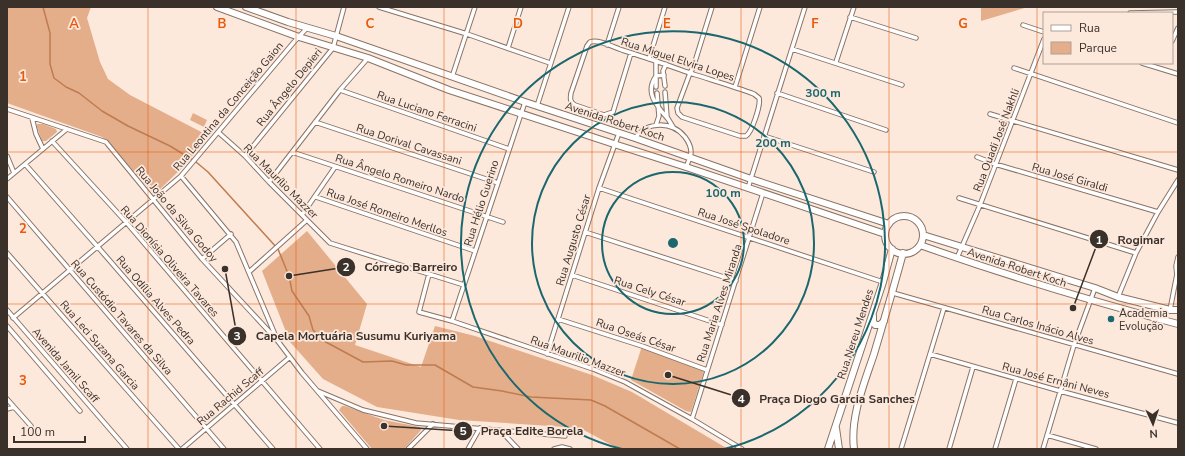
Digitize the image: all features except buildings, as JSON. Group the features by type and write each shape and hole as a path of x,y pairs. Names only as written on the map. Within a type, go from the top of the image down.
{"main road":[{"name":"Avenida Robert Koch","path":"217,7 299,37 368,58 449,90 686,167 885,234"},
{"name":"Avenida Robert Koch","path":"246,7 307,28 336,36 524,102 636,138 751,179 889,224"},
{"path":"898,217 910,217 920,224 922,229 923,235 920,245 912,252 903,253 892,249 886,239 885,234 889,224 898,217"},
{"name":"Avenida Robert Koch","path":"923,235 1095,288 1118,297 1170,310 1178,310"},
{"name":"Avenida Robert Koch","path":"920,245 1090,300 1178,324"},
{"name":"Rua Nereu Mendes","path":"839,449 836,426 883,282 892,249"},
{"path":"854,449 852,436 858,406 893,293 903,253"},
{"path":"874,308 873,323 875,325 880,325 884,321"},
{"path":"828,449 836,426"}],"street":[{"path":"333,48 344,7"},
{"path":"379,7 467,34 550,63"},
{"path":"395,12 397,7"},
{"path":"452,77 475,7"},
{"path":"508,48 521,7"},
{"path":"537,106 569,7"},
{"path":"607,45 619,7"},
{"path":"649,59 665,7"},
{"path":"690,73 712,7"},
{"path":"735,87 760,7"},
{"path":"748,188 805,7"},
{"path":"836,62 854,7"},
{"path":"850,17 916,38"},
{"path":"1022,25 1043,32"},
{"name":"Rua Leontina da Conceição Gaion","path":"13,318 181,176 307,28"},
{"path":"1173,39 1178,28"},
{"name":"Rua Miguel Elvira Lopes","path":"631,53 614,110 611,113 604,115 572,103 570,99 587,46 590,42 595,41 666,64 754,94 759,98 759,103 750,132 746,136 740,136 682,117 678,113 677,108 690,73"},
{"name":"Rua Ouadi José Nakhli","path":"958,258 1043,42"},
{"name":"Rua Ângelo Depieri","path":"245,156 333,48"},
{"path":"792,49 902,84"},
{"path":"269,182 340,90 368,58"},
{"path":"656,61 656,87"},
{"path":"665,86 664,69 666,64"},
{"path":"1146,64 1178,74"},
{"path":"1160,68 1162,64"},
{"path":"1014,68 1178,123"},
{"path":"664,75 656,76 652,82 652,97 658,108 673,127 683,135 688,142 690,157 686,167"},
{"name":"Rua Luciano Ferracini","path":"340,90 509,149"},
{"path":"665,92 668,119"},
{"path":"656,125 659,118 657,93"},
{"path":"778,93 886,130"},
{"name":"Rua Hélio Guerino","path":"452,321 524,102"},
{"name":"Rua João da Silva Godoy","path":"7,109 106,142 152,200 202,259 277,340 317,391 367,449"},
{"path":"990,114 1178,170"},
{"path":"32,118 36,134 43,149"},
{"name":"Rua Dorival Cavassani","path":"315,122 498,183"},
{"path":"636,138 641,132 656,125 673,127"},
{"path":"7,179 67,129"},
{"name":"Rua Maurílio Mazzer","path":"218,132 245,156 330,243 429,274"},
{"name":"Rua Augusto César","path":"547,354 599,188 619,133"},
{"path":"764,136 874,172"},
{"name":"Rua Dionísia Oliveira Tavares","path":"52,141 126,222 320,449"},
{"name":"Rua Ângelo Romeiro Nardo","path":"292,152 503,222"},
{"path":"7,156 14,173"},
{"name":"Rua José Giraldi","path":"977,157 995,164 1158,212"},
{"name":"Rua Odília Alves Pedra","path":"25,164 98,246 273,449"},
{"path":"302,215 316,197 335,166"},
{"path":"181,176 231,234 236,242 277,340"},
{"path":"1118,297 1136,253 1158,212 1178,180"},
{"name":"Rua José Spoladore","path":"599,188 883,282"},
{"name":"Rua Maria Alves Miranda","path":"692,419 763,193"},
{"name":"Rua José Romeiro Merllos","path":"316,197 475,252"},
{"name":"Rua Custódio Tavares da Silva","path":"7,198 224,449"},
{"path":"959,198 1136,253"},
{"path":"249,272 307,220"},
{"path":"585,232 736,281"},
{"path":"202,259 231,234"},
{"name":"Rua Leci Suzana Garcia","path":"7,253 180,449"},
{"path":"1170,310 1178,275 1176,266 1178,257"},
{"path":"429,274 464,285"},
{"name":"Rua Maurilio Mazzer","path":"429,274 419,312 452,321 625,382 742,449"},
{"name":"Rua Cely César","path":"572,275 722,325"},
{"path":"1043,449 1074,345 1095,288"},
{"name":"Rua Carlos Inácio Alves","path":"893,293 1178,374"},
{"path":"901,449 944,308"},
{"name":"Avenida Jamil Scaff","path":"7,310 127,449"},
{"name":"Rua Oseás César","path":"558,319 642,346 707,370"},
{"path":"7,326 80,411"},
{"name":"Rua José Ernâni Neves","path":"930,354 1016,379 1178,422"},
{"name":"Rua Rachid Scaff","path":"180,449 290,357"},
{"path":"948,449 973,367"},
{"path":"995,449 1016,379"},
{"path":"317,391 363,410 416,423 564,436"},
{"path":"72,401 81,395"},
{"path":"7,399 31,426"},
{"path":"7,409 14,407"},
{"path":"408,449 433,424"},
{"path":"468,449 480,428"},
{"path":"501,430 518,449"},
{"path":"1047,435 1096,449"},
{"path":"554,449 562,447 570,449"}],"green space":[{"path":"7,7 91,7 87,18 100,62 108,79 130,95 209,136 185,165 157,192 152,192 102,137 7,103"},
{"path":"981,7 1028,7 981,21"},
{"path":"193,113 207,120 204,127 190,120"},
{"path":"37,124 43,124 56,129 57,132 46,141 42,141"},
{"path":"307,231 367,304 355,345 421,367 435,326 475,336 592,375 632,392 728,449 619,449 580,428 459,420 377,407 323,379 290,342 262,271"},
{"path":"642,346 704,371 691,412 686,411 631,380"},
{"path":"342,406 384,420 420,427 421,430 404,449 372,449 339,410"}],"waterway":[{"path":"43,7 50,33 50,64 54,78 66,87 79,93 102,111 128,126 170,146 196,162 208,172 278,249 289,276 292,291 309,316 313,330 324,341 363,362 392,361 406,365 435,365 473,387 531,397 591,400 605,406 680,449"}],"place":[{"name":"Capela Mortuária Susumu Kuriyama","path":"225,269"},
{"name":"Córrego Barreiro","path":"289,276"},
{"name":"Rogimar","path":"1073,308"},
{"name":"Academia Evolução","path":"1111,319"},
{"name":"Praça Diogo Garcia Sanches","path":"668,375"},
{"name":"Praça Edite Borela","path":"384,426"}]}
